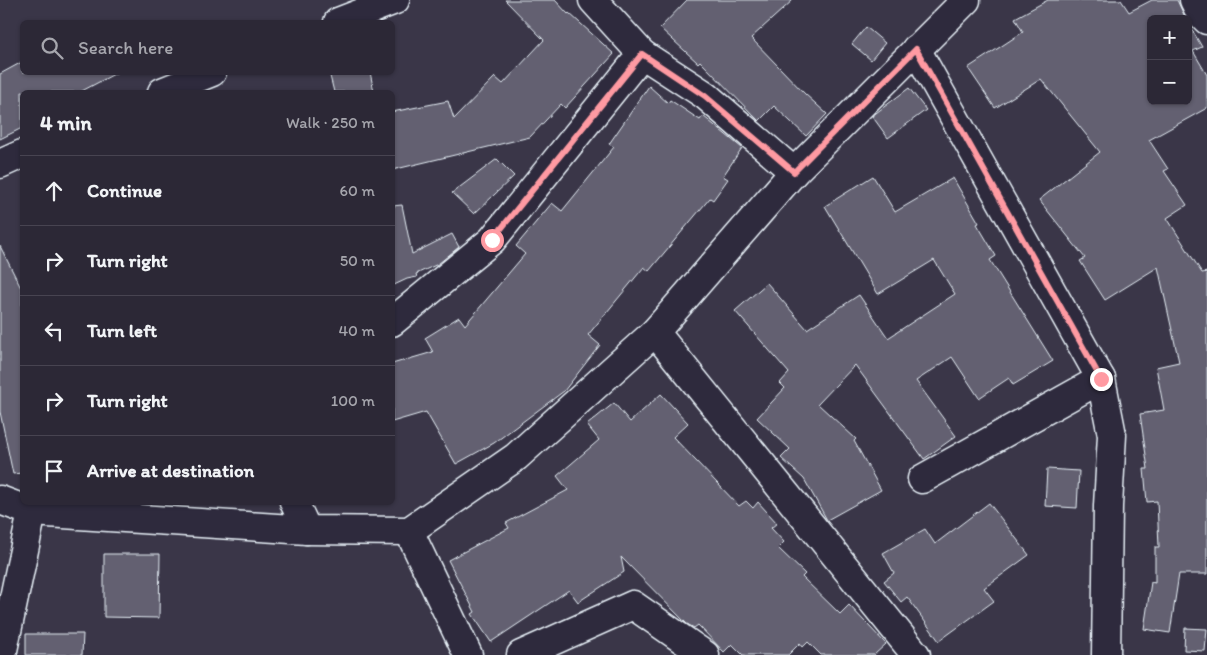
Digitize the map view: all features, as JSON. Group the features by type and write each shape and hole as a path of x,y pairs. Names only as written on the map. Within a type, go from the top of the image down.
{"street":[{"path":"343,20 395,0"},
{"path":"592,0 642,54 705,96 794,172"},
{"path":"0,500 32,512 307,530 409,531 516,457 655,332 794,172 966,0"},
{"path":"1194,0 1201,14 1207,20"},
{"path":"916,49 1101,379 1112,435 1108,506 1106,655"},
{"path":"395,320 492,240 642,54"},
{"path":"167,90 204,75"},
{"path":"0,164 20,155"},
{"path":"655,332 916,654"},
{"path":"922,479 1101,379"},
{"path":"295,505 307,530"},
{"path":"2,655 32,512"},
{"path":"409,531 468,655"},
{"path":"521,655 633,605 705,655"}],"building":[{"path":"505,0 555,0 568,14 614,54 565,108 561,104 530,137 395,169 395,111 448,101 454,119 495,77 503,84 544,40"},
{"path":"687,0 793,0 751,38 827,114 806,136 774,106 759,121 700,61 698,63 660,28"},
{"path":"1048,0 1121,0 1129,12 1152,0 1177,0 1184,15 1147,15 1147,105 1192,105 1192,30 1202,47 1193,51 1207,75 1207,108 1149,140 1168,169 1164,171 1187,205 1167,218 1202,273 1207,272 1207,574 1179,574 1170,633 1144,629 1151,582 1155,583 1155,547 1159,547 1157,501 1147,502 1144,469 1148,469 1140,414 1164,410 1156,367 1179,362 1158,267 1105,300 1080,261 1085,258 1039,200 1100,152 1041,79 995,108 968,68 1023,32 1015,18"},
{"path":"866,27 885,43 871,60 852,44"},
{"path":"20,63 20,75 112,75 84,90 20,90 20,129 0,139 0,74"},
{"path":"330,75 371,75 374,90 334,90"},
{"path":"649,86 668,103 670,100 700,120 703,116 742,148 723,176 728,179 713,200 710,198 649,271 644,267 588,335 600,345 564,391 494,443 456,464 426,412 395,421 395,363 433,352 425,338 459,317 465,325 525,254 516,246 552,203 562,211 614,147 609,144"},
{"path":"909,88 926,110 888,138 872,116"},
{"path":"497,159 514,176 474,214 452,193"},
{"path":"873,176 895,212 953,178 996,256 990,260 1053,361 1013,385 1009,378 979,398 952,357 916,381 956,436 924,459 855,365 818,404 856,439 854,441 881,490 827,520 804,479 781,458 790,449 757,418 785,388 780,383 789,373 735,311 767,283 807,329 859,295 888,338 955,294 934,260 878,294 825,206"},
{"path":"402,205 412,254 452,234 459,247 438,264 416,274 417,277 395,285 395,206"},
{"path":"0,246 20,286 20,473 13,474 0,412"},
{"path":"661,394 688,423 673,437 739,506 746,501 753,508 758,502 777,523 771,528 784,542 778,548 805,574 802,577 840,614 849,605 886,644 874,655 821,655 808,642 803,647 800,643 788,655 743,655 732,644 724,652 698,625 694,628 687,624 621,557 624,572 578,602 569,590 491,642 472,614 475,612 448,560 509,528 506,523 568,490 557,476 599,440 587,425 614,403 630,422"},
{"path":"1047,469 1079,471 1077,508 1045,506"},
{"path":"989,503 1029,555 984,588 994,601 939,641 907,597 901,602 884,581 894,573 883,553 925,529 935,544"},
{"path":"104,554 160,554 159,618 104,617"},
{"path":"1185,628 1207,629 1205,651 1184,650"},
{"path":"26,634 83,634 82,655 26,655"}],"route":[{"path":"492,240 642,54 705,96 794,172 916,49 1101,379"}]}
